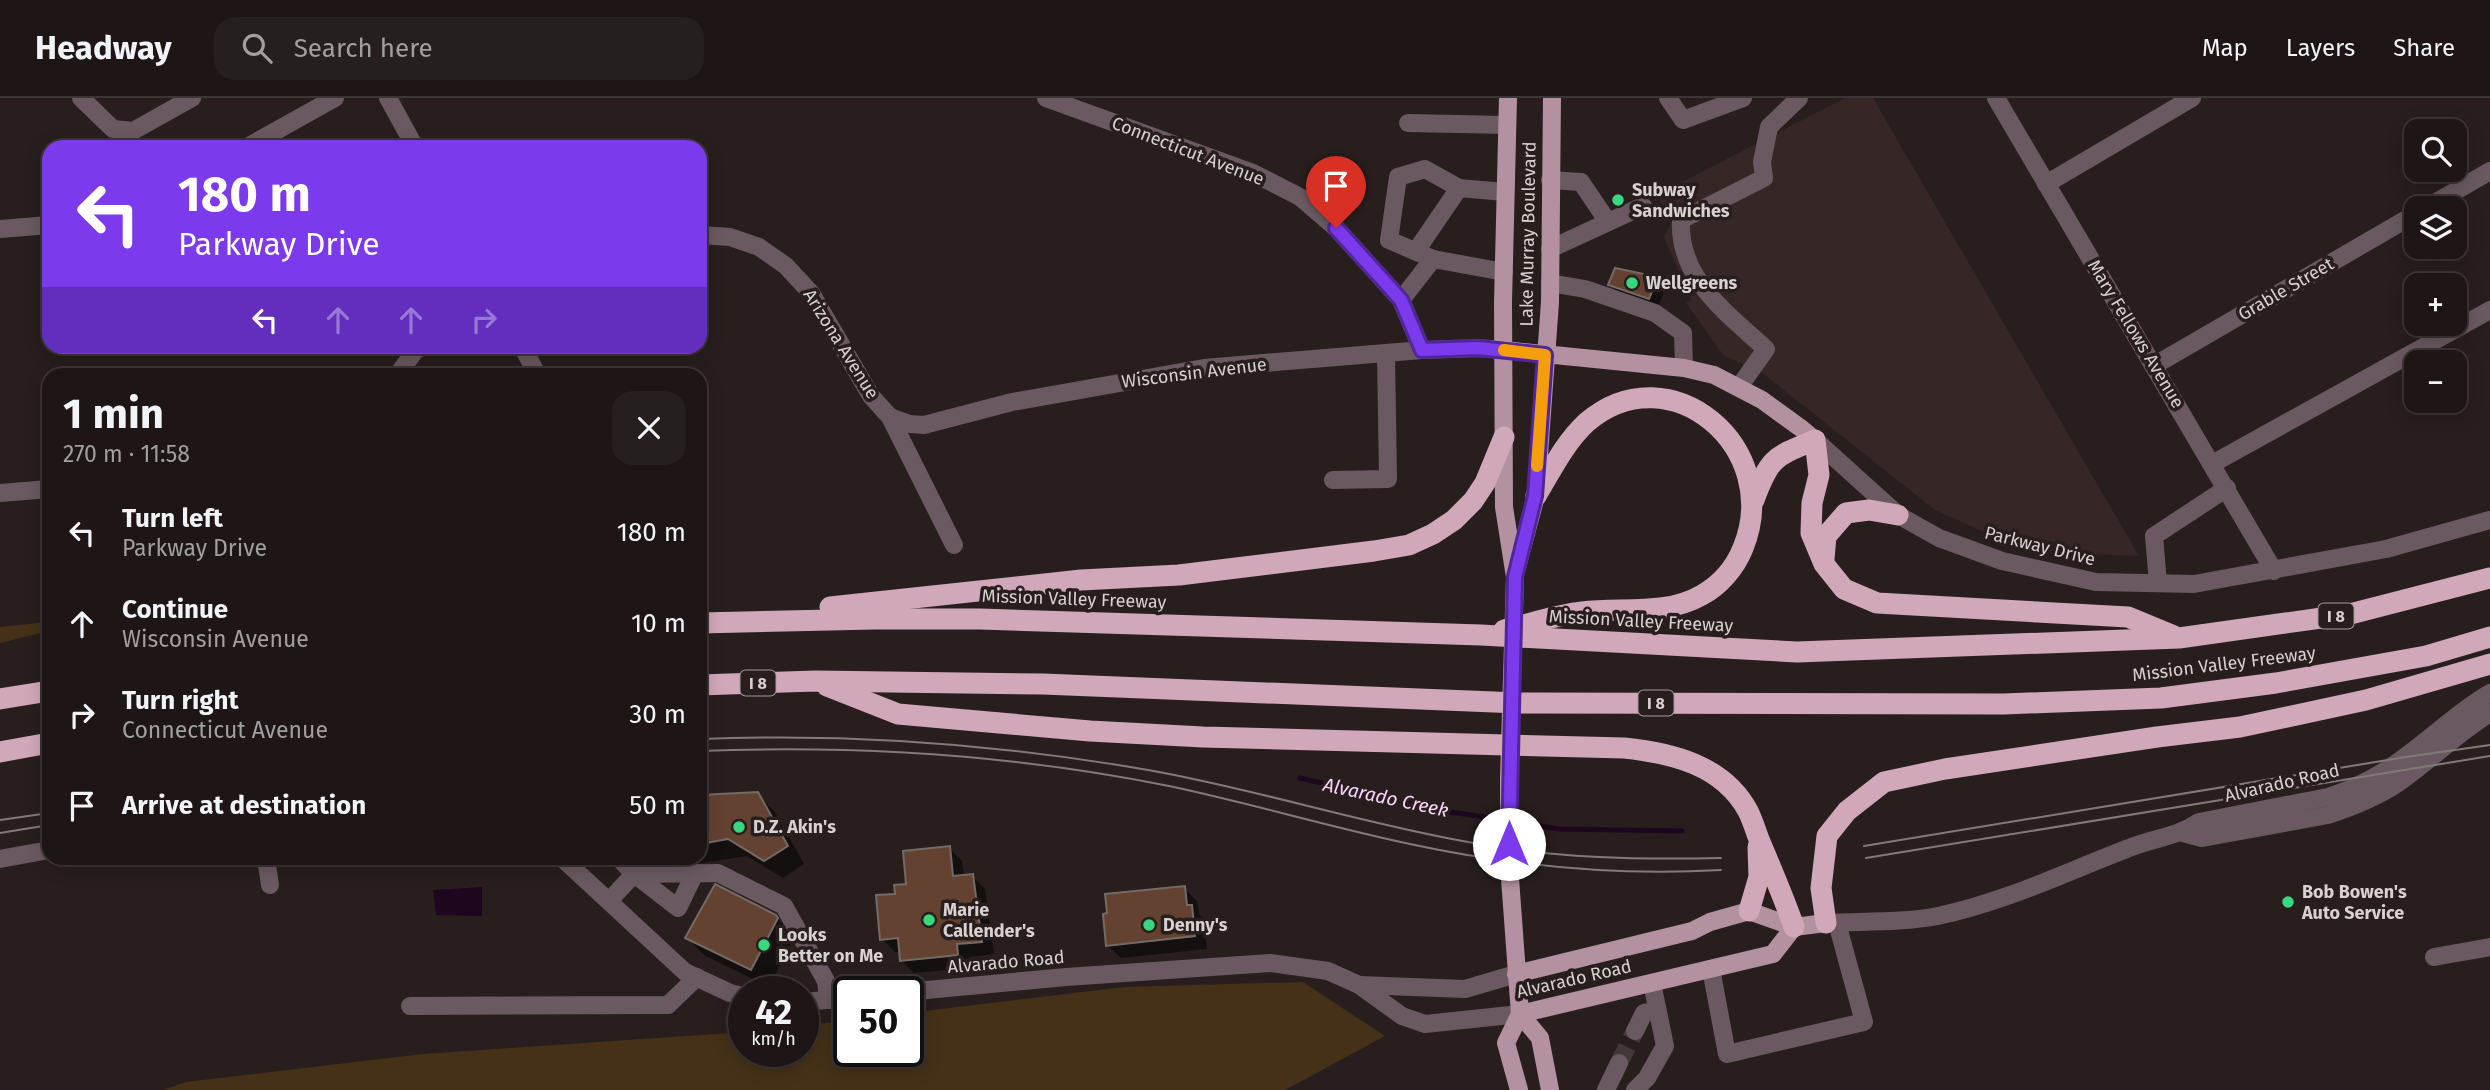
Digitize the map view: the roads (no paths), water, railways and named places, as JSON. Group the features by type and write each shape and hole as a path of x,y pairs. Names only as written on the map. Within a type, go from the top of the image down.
{"highway":[{"path":"1535,496 1574,435 1589,421 1623,403 1659,399 1689,407 1717,424 1740,454 1749,475 1753,500"},
{"path":"707,621 1081,580 1179,575 1409,545 1454,520 1473,502 1485,483 1504,437"},
{"path":"1481,635 1581,612 1671,606 1700,596 1728,573 1739,559 1747,539 1753,500 1764,474 1779,455 1815,440 1819,475 1812,503 1811,533 1824,564 1844,589 1877,603 2128,617 2179,638"},
{"path":"1824,564 1825,536 1846,513 1869,510 1898,514"},
{"name":"Mission Valley Freeway","path":"707,622 980,619 1481,635 1797,652 2179,638 2350,614 2490,578"},
{"name":"Mission Valley Freeway","path":"707,685 815,681 1043,684 1519,703 2004,704 2161,698 2276,683 2426,656 2490,637"},
{"path":"1831,923 1821,888 1827,836 1847,811 1884,782 1958,767 2240,727 2366,700 2490,664"},
{"path":"815,681 898,714 1090,731 1655,751 1691,762 1718,777 1734,792 1748,811 1794,927"},
{"path":"0,699 42,692"},
{"path":"0,752 42,744"},
{"path":"1749,911 1759,877 1758,838"}],"main road":[{"name":"Lake Murray Boulevard","path":"1508,98 1504,272 1504,507 1515,577 1508,778 1509,866 1520,1014"},
{"name":"Lake Murray Boulevard","path":"1515,577 1535,496 1550,283 1552,98"},
{"name":"Parkway Drive","path":"1504,350 1684,368 1714,375 1739,387 1815,440"},
{"name":"Alvarado Road","path":"1517,974 1692,931 1710,922 1749,911 1794,927 1831,923"},
{"name":"Alvarado Road","path":"1520,1014 1773,954 1794,927"},
{"path":"1519,1090 1506,1043 1520,1014 1540,1038 1550,1090"}],"street":[{"path":"82,98 113,129 133,131 192,98"},
{"path":"260,140 335,98"},
{"path":"388,98 411,140"},
{"name":"Connecticut Avenue","path":"1046,98 1253,173 1300,197 1336,228 1401,300 1422,350"},
{"path":"1668,98 1682,120 1743,98"},
{"path":"1739,387 1766,349 1703,290 1686,257 1680,235 1681,220 1765,178 1762,162 1769,127 1799,98"},
{"name":"Mary Fellows Avenue","path":"1996,98 2274,571"},
{"path":"2046,184 2192,98"},
{"path":"1408,123 1507,125"},
{"path":"1504,272 1433,259 1389,240 1398,177 1425,169 1459,188 1505,192"},
{"path":"2447,196 2490,171"},
{"path":"1550,180 1581,182 1608,222"},
{"path":"1416,251 1459,188"},
{"path":"1550,249 1643,206"},
{"name":"Grable Street","path":"2155,365 2404,221"},
{"path":"0,229 42,226"},
{"name":"Arizona Avenue","path":"707,235 745,240 786,266 811,293 871,396 890,417 954,545"},
{"path":"1401,300 1433,259"},
{"path":"1550,283 1584,289 1655,313 1683,333 1684,368"},
{"path":"2212,464 2490,310"},
{"name":"Wisconsin Avenue","path":"890,417 909,425 924,425 1012,402 1204,368 1422,350 1504,350"},
{"path":"1333,480 1388,479 1386,354"},
{"name":"Parkway Drive","path":"1815,440 1898,514 1939,538 2002,561 2096,582 2194,584 2386,549 2490,520"},
{"path":"2158,583 2154,536 2227,488"},
{"path":"0,493 42,490"},
{"name":"Alvarado Road","path":"1831,923 1904,921 1967,908 2023,891 2136,845 2183,833 2199,822 2347,791 2395,764 2459,712 2490,693"},
{"name":"Alvarado Road","path":"2183,833 2202,838 2328,815 2364,802 2397,783 2490,713"},
{"path":"0,859 42,851"},
{"path":"267,865 270,885"},
{"path":"570,865 685,972 728,992"},
{"path":"626,865 678,908 695,873"},
{"path":"609,901 634,874 718,873 784,906 826,981 828,1000"},
{"path":"1711,969 1727,1054 1864,1022 1831,923"},
{"path":"2434,957 2490,947"},
{"name":"Alvarado Road","path":"924,990 1270,963 1328,971 1359,985 1402,1016 1425,1024 1520,1014"},
{"name":"Alvarado Road","path":"1359,985 1465,989 1517,974"},
{"path":"410,1006 668,1005 697,977"},
{"path":"1635,1090 1647,1078 1665,1046 1651,983"},
{"path":"819,1001 833,1000"},
{"path":"1635,1031 1644,1013 1657,1010"},
{"path":"1606,1090 1619,1063"}],"waterway":[{"name":"Alvarado Creek","path":"1300,778 1444,811 1504,820"},
{"name":"Alvarado Creek","path":"1514,822 1558,829 1682,831"}],"tunnel":[{"path":"1619,1063 1635,1031"}],"tram line":[{"path":"707,739 868,739 1036,753 1148,770 1428,834 1531,852 1657,859 1721,858"},
{"path":"1864,846 2490,745"},
{"path":"707,751 876,751 994,760 1111,775 1169,786 1380,837 1487,858 1565,868 1643,872 1721,870"},
{"path":"1866,858 2490,756"},
{"path":"0,820 42,814"},
{"path":"0,833 42,826"}],"place":[{"name":"Subway Sandwiches","path":"1618,200"},
{"name":"Wellgreens","path":"1632,283"},
{"name":"D.Z. Akin's","path":"739,827"},
{"name":"Bob Bowen's Auto Service","path":"2288,902"},
{"name":"Marie Callender's","path":"929,920"},
{"name":"Denny's","path":"1149,925"},
{"name":"Looks Better on Me","path":"764,945"}]}
